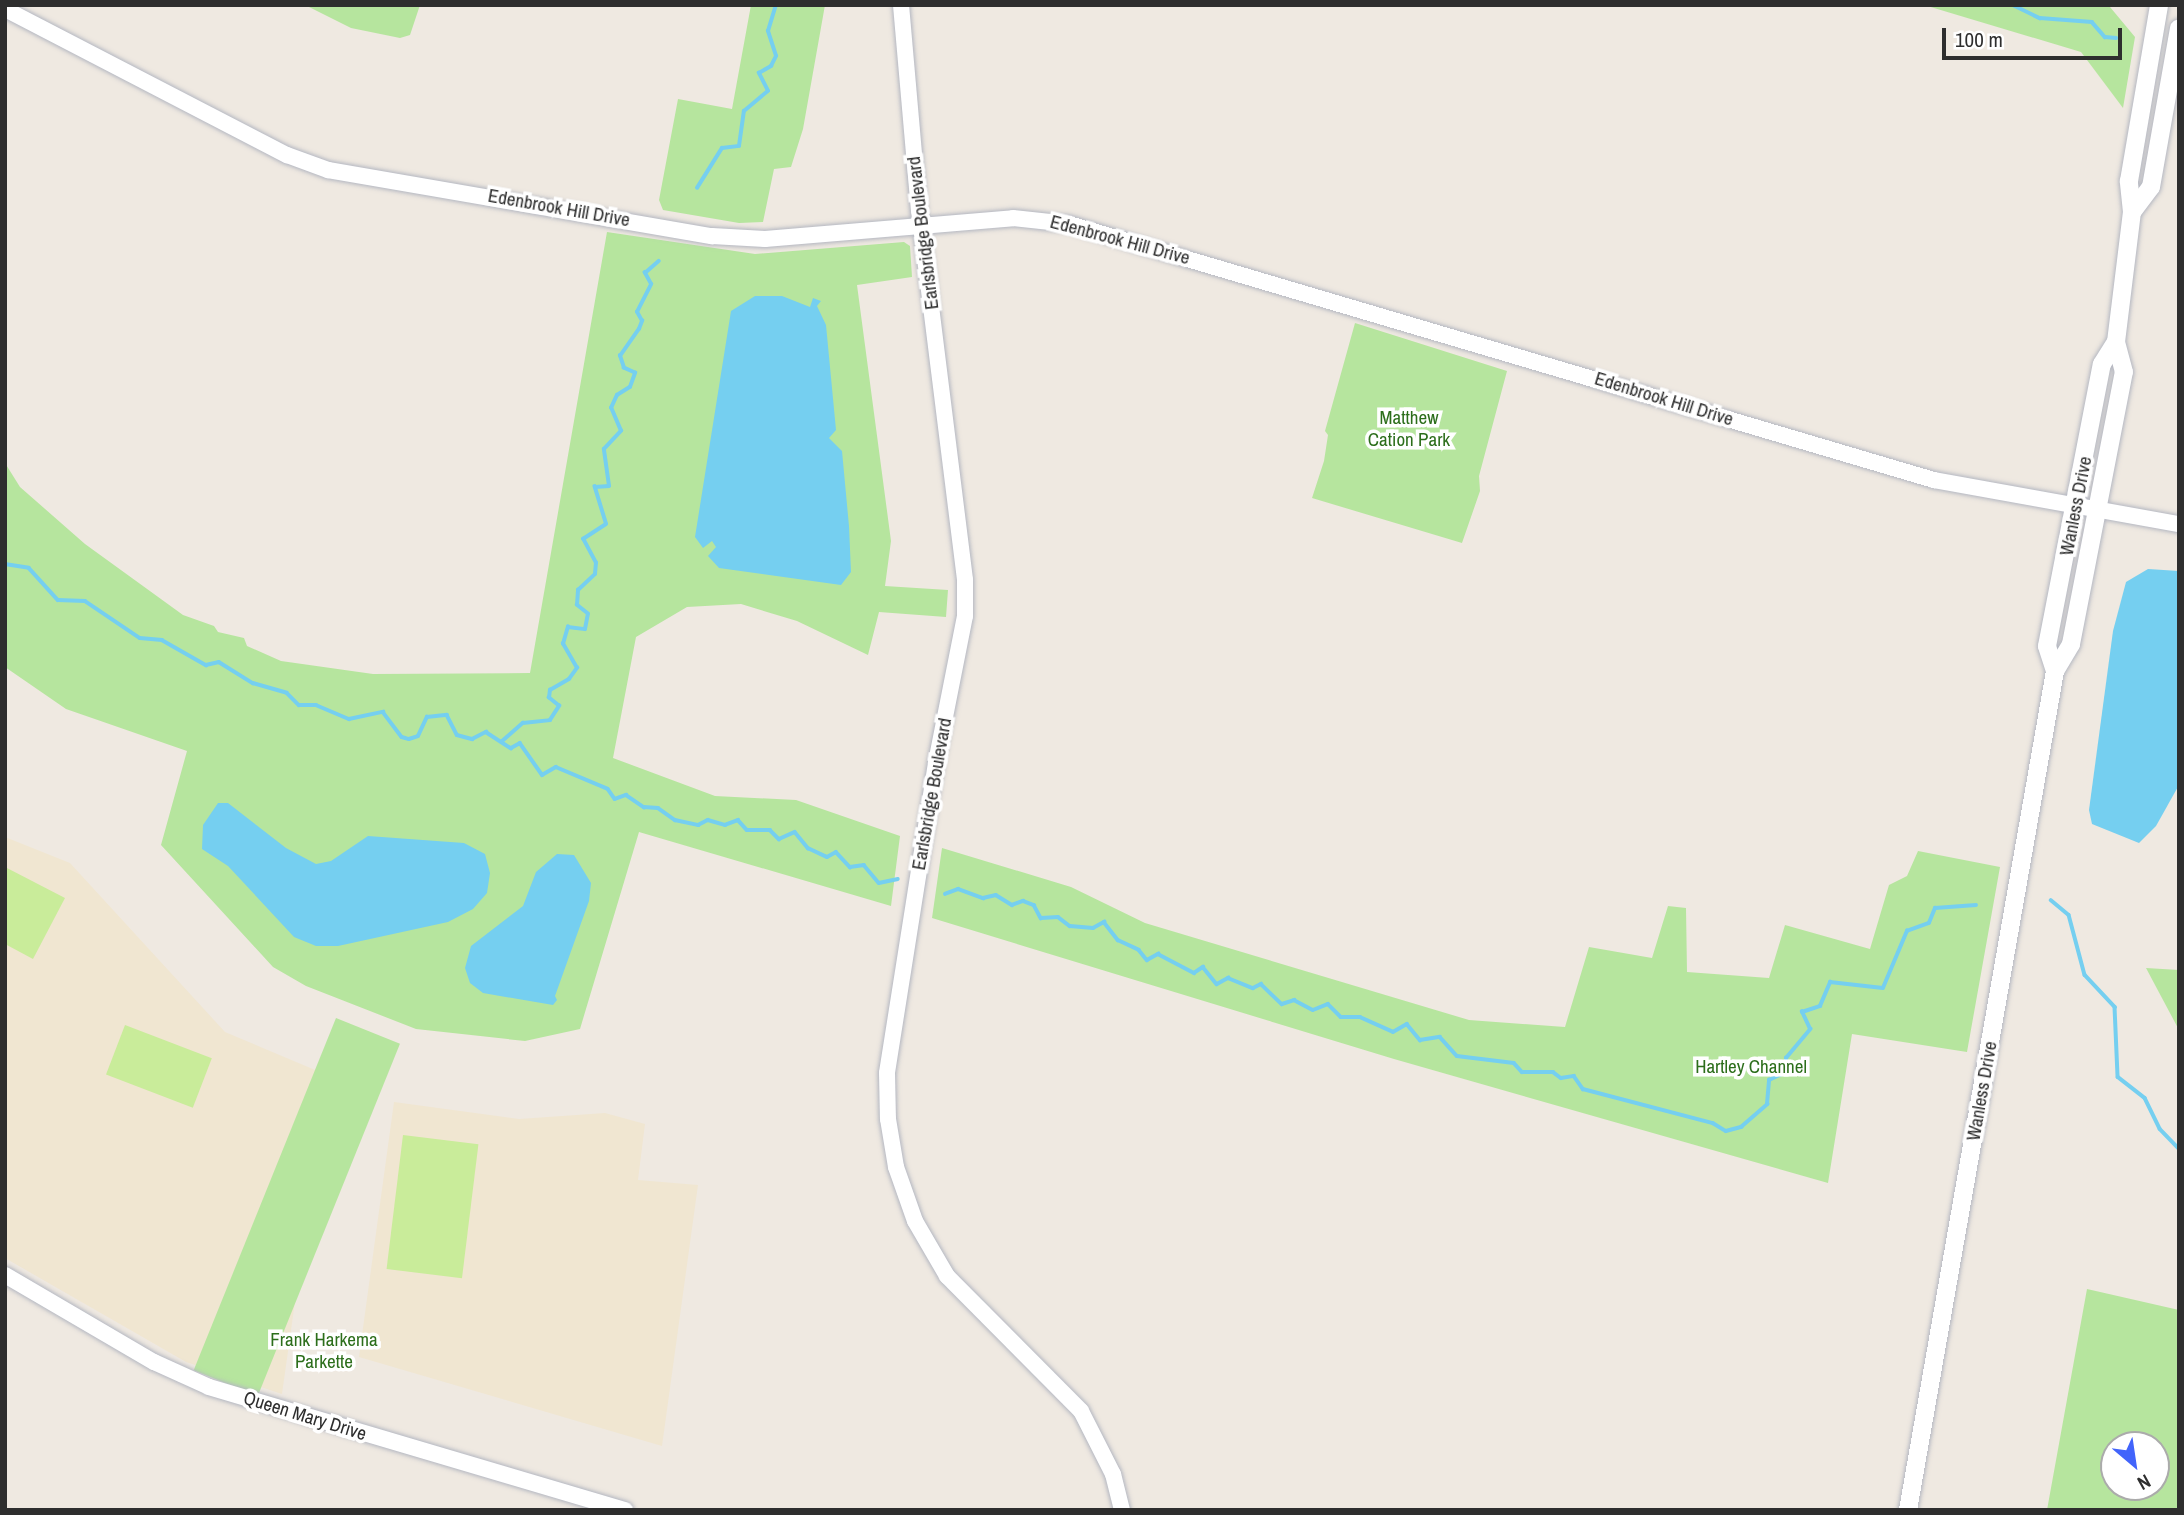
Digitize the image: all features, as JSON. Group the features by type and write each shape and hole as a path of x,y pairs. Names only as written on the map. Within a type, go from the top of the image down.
{"main road":[{"name":"Wanless Drive","path":"1908,1510 2056,671 2071,644 2124,372 2116,342 2132,212 2129,181 2159,5"},
{"name":"Wanless Drive","path":"2132,212 2151,187 2179,28"},
{"name":"Wanless Drive","path":"2056,671 2047,646 2077,505 2102,364 2116,342"}],"street":[{"name":"Earlsbridge Boulevard","path":"901,5 921,226 965,580 965,616 920,855 887,1073 888,1119 896,1167 915,1221 947,1276 1081,1411 1113,1474 1122,1510"},
{"name":"Edenbrook Hill Drive","path":"5,9 287,155 328,170 712,236 765,239 1013,218 1069,224 1934,480 2098,509"},
{"path":"2098,509 2179,524"},
{"name":"Queen Mary Drive","path":"5,1275 154,1362 209,1387 625,1510"}],"shaded area":[{"path":"5,837 70,863 225,1032 327,1075 282,1394 186,1362 5,1258"},
{"path":"394,1102 519,1119 605,1113 645,1124 638,1180 698,1185 662,1446 359,1357"}],"green space":[{"path":"305,5 420,5 410,35 400,38 351,28"},
{"path":"751,5 825,5 803,129 791,167 774,169 763,222 739,223 663,210 659,200 678,99 732,109"},
{"path":"1924,5 2110,7 2135,37 2123,108 2081,52"},
{"path":"607,232 755,254 904,242 910,246 912,277 857,285 891,541 885,586 948,590 946,617 879,612 868,655 797,621 741,604 687,607 636,637 613,758 715,796 796,800 900,836 891,906 639,832 580,1029 525,1041 416,1029 306,986 273,967 161,845 187,751 66,709 5,667 5,463 20,487 85,544 183,615 214,626 218,632 244,638 247,646 281,661 373,674 530,673"},
{"name":"Matthew Cation Park","path":"1355,323 1507,371 1479,476 1480,491 1462,543 1312,498 1324,461 1328,435 1325,431"},
{"name":"Hartley Channel","path":"942,848 1071,887 1145,923 1469,1020 1565,1027 1589,947 1652,958 1668,906 1686,908 1687,972 1769,978 1785,925 1870,949 1889,885 1907,876 1918,851 2000,867 1967,1052 1852,1034 1828,1183 1394,1059 932,918"},
{"path":"5,867 65,898 33,959 5,944"},
{"path":"2146,968 2179,970 2179,1030"},
{"path":"336,1018 400,1044 258,1396 194,1370"},
{"path":"125,1025 212,1058 193,1108 106,1074"},
{"path":"403,1135 478,1144 462,1278 387,1269"},
{"path":"2087,1289 2179,1310 2179,1510 2047,1510"}],"water":[{"path":"755,296 782,296 810,307 813,298 821,301 817,306 826,325 836,430 829,438 842,451 849,526 851,572 841,585 719,568 708,556 716,547 712,541 703,548 695,537 731,311"},
{"path":"2148,569 2179,571 2179,785 2156,826 2139,843 2092,824 2089,810 2113,631 2126,582"},
{"path":"218,803 228,803 286,848 316,864 331,861 368,836 464,843 485,854 490,873 487,893 473,909 448,922 338,946 316,946 294,937 228,866 202,849 203,825"},
{"path":"557,854 574,855 591,883 589,901 555,996 557,1000 553,1005 483,993 470,983 465,968 471,946 523,906 536,872"}],"waterway":[{"path":"697,188 722,148 739,146 744,111 768,91 759,73 771,66 776,56 768,31 776,5"},
{"path":"2013,5 2040,18 2092,22 2105,37 2116,38"},
{"path":"501,742 523,723 550,720 559,706 549,698 550,690 569,679 577,668 563,644 568,627 585,629 588,614 577,605 578,590 595,574 596,563 583,539 606,524 595,487 609,486 604,449 621,431 611,408 617,395 630,387 635,373 624,368 620,356 642,321 637,312 651,284 645,273 659,261"},
{"path":"5,564 29,568 58,600 85,601 140,638 162,640 206,665 219,662 253,683 287,693 299,705 316,705 349,719 383,712 402,737 409,739 418,736 427,717 447,715 457,735 472,739 486,732 511,748 520,743 542,775 556,767 608,789 615,799 626,795 644,807 658,808 675,820 698,825 708,820 725,825 738,820 747,830 770,830 779,839 795,832 808,848 827,857 836,852 850,867 864,865 879,883 898,879"},
{"path":"945,894 958,889 983,898 996,895 1012,905 1023,901 1034,905 1041,918 1058,917 1070,926 1093,928 1104,922 1118,940 1139,950 1147,960 1158,954 1194,973 1203,967 1217,984 1228,978 1253,988 1261,984 1282,1004 1294,1000 1313,1010 1328,1004 1341,1017 1360,1017 1393,1032 1407,1024 1420,1040 1440,1037 1457,1056 1514,1063 1522,1072 1553,1072 1561,1078 1574,1076 1583,1089 1713,1123 1726,1131 1741,1127 1767,1104 1769,1080 1786,1072 1786,1058 1810,1029 1802,1012 1820,1006 1830,982 1883,988 1907,931 1929,923 1935,908 1976,905"},
{"path":"2051,900 2069,915 2085,975 2115,1007 2118,1077 2145,1098 2160,1129 2179,1149"}],"park label":[{"name":"Frank Harkema Parkette","path":"324,1351"}]}
